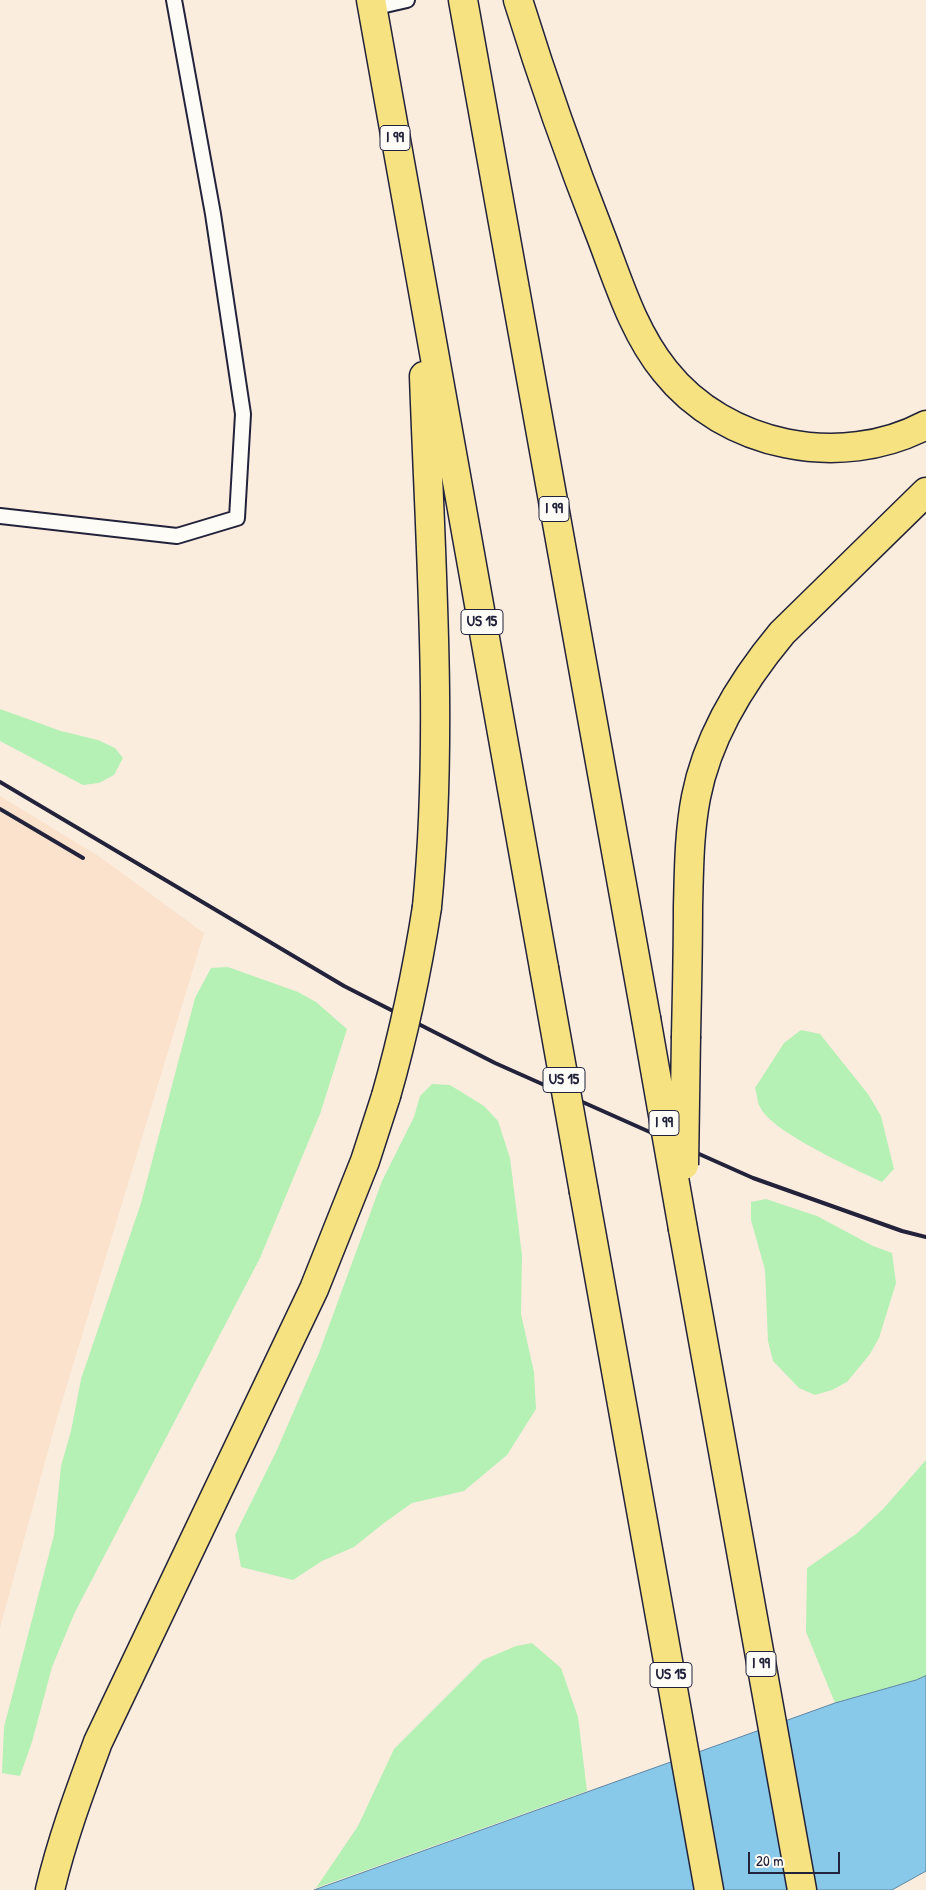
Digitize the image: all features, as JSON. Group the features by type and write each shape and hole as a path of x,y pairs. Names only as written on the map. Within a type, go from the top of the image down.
{"highway":[{"name":"I 99","path":"463,0 802,1890"},
{"path":"518,0 542,78 571,160 627,304 638,330 666,372 701,405 719,417 738,428 785,444 810,448 864,445 890,440 914,432 926,425"},
{"name":"I 99","path":"371,4 420,277"},
{"path":"50,1890 58,1855 98,1742 314,1289 365,1162 404,1034 427,907 434,827 435,709 420,277"},
{"name":"US 15","path":"420,277 709,1890"},
{"path":"683,1229 689,858 691,824 698,786 714,739 727,711 761,658 782,634 926,492"}],"lane":[{"path":"0,516 177,536 237,518 243,414 213,214 174,0"},
{"path":"371,4 407,0"}],"shaded area":[{"path":"0,796 100,857 204,933 57,1418 0,1628"}],"green space":[{"path":"0,709 61,731 98,740 115,748 123,758 114,775 99,783 83,785 0,741"},
{"path":"228,967 298,992 316,1002 347,1029 320,1114 260,1258 75,1612 52,1667 32,1742 20,1776 2,1773 4,1727 54,1535 61,1466 71,1431 81,1379 141,1203 195,998 211,968"},
{"path":"801,1030 820,1034 868,1094 881,1116 894,1169 882,1182 796,1138 767,1117 760,1107 755,1088 784,1043"},
{"path":"432,1084 450,1085 484,1106 498,1121 510,1158 522,1255 521,1314 534,1372 536,1409 507,1455 464,1491 412,1503 354,1547 322,1561 293,1580 241,1567 235,1535 276,1452 319,1353 382,1181 414,1117 420,1096"},
{"path":"766,1199 817,1216 873,1246 892,1253 896,1283 879,1338 870,1354 847,1382 832,1390 815,1395 799,1388 773,1361 768,1341 765,1270 751,1220 751,1202"},
{"path":"926,1460 926,1676 835,1703 806,1632 807,1568 856,1534 883,1509"},
{"path":"532,1643 561,1668 578,1717 587,1791 316,1888 358,1826 394,1749 483,1660 516,1646"}],"water":[{"path":"926,1676 926,1871 892,1890 314,1890 835,1703"}],"railway":[{"path":"0,782 344,986 495,1063 753,1178 902,1231 926,1237"},
{"path":"0,809 83,858"}]}
